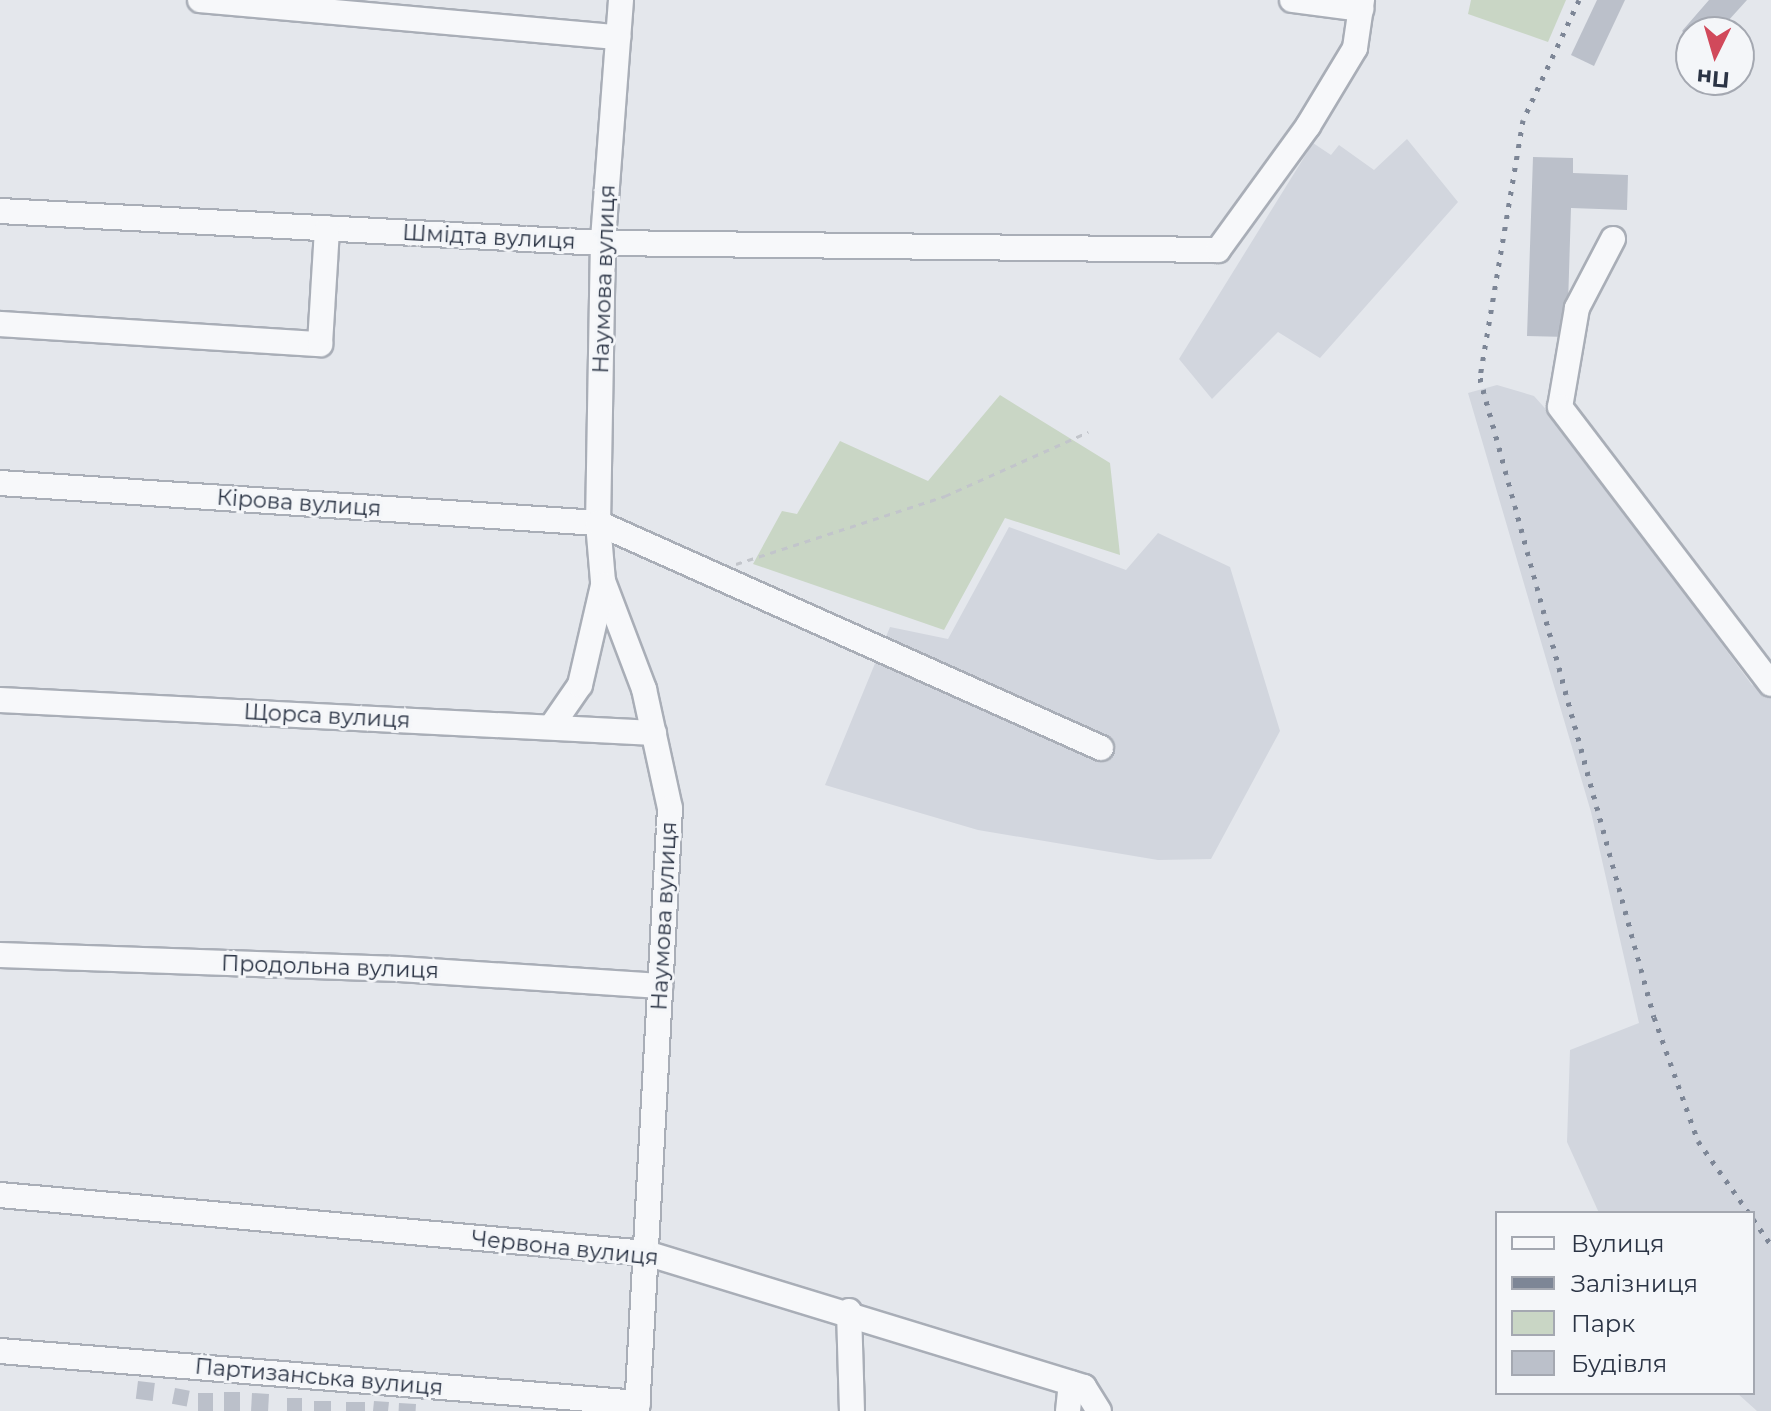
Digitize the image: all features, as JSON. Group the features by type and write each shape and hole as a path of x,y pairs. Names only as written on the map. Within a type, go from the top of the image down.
{"street":[{"path":"200,0 618,37"},
{"name":"Наумова вулиця","path":"621,0 603,243 598,523 603,581 654,733 670,808 637,1407"},
{"path":"1292,0 1361,4"},
{"name":"Шмідта вулиця","path":"0,211 603,243 1218,250 1308,126 1355,48 1361,4"},
{"path":"0,324 320,344 327,228"},
{"path":"1613,239 1577,308 1560,407 1771,684"},
{"name":"Кірова вулиця","path":"0,483 598,523 1101,748"},
{"path":"551,727 580,685 603,581"},
{"name":"Щорса вулиця","path":"0,700 654,733"},
{"name":"Продольна вулиця","path":"0,955 399,969 660,986"},
{"name":"Червона вулиця","path":"0,1195 646,1253 849,1311 1084,1387 1099,1411"},
{"path":"849,1311 852,1411"},
{"name":"Партизанська вулиця","path":"0,1351 637,1407"},
{"path":"1068,1411 1071,1383"}],"path":[{"path":"711,572 945,496 1088,432"}],"shaded area":[{"path":"1407,139 1458,202 1320,358 1278,332 1212,399 1179,359 1313,143 1331,155 1339,145 1374,170"},
{"path":"1497,385 1534,396 1560,425 1752,685 1771,694 1771,1411 1757,1411 1739,1395 1755,1395 1755,1211 1598,1211 1567,1142 1570,1050 1639,1023 1591,812 1468,393"},
{"path":"1009,527 1126,570 1158,533 1230,567 1280,731 1211,859 1158,860 978,830 825,785 890,627 948,639"}],"green space":[{"path":"1471,0 1566,0 1548,42 1468,14"},
{"path":"1000,395 1110,463 1120,555 1005,518 944,630 753,564 782,511 797,514 840,441 928,481"}],"building":[{"path":"1597,0 1625,0 1594,66 1571,55"},
{"path":"1709,0 1747,0 1732,16 1695,16"},
{"path":"1533,157 1573,158 1573,173 1628,175 1627,210 1571,208 1567,337 1527,336"},
{"path":"138,1381 155,1383 153,1401 136,1399"},
{"path":"175,1388 190,1391 187,1407 172,1404"},
{"path":"224,1392 240,1392 240,1411 224,1411"},
{"path":"198,1393 213,1393 213,1411 198,1411"},
{"path":"252,1393 269,1394 268,1411 251,1411"},
{"path":"287,1398 302,1398 302,1411 287,1411"},
{"path":"314,1401 331,1401 331,1411 314,1411"},
{"path":"374,1401 389,1402 388,1411 373,1411"},
{"path":"346,1402 365,1402 365,1411 346,1411"},
{"path":"399,1403 416,1404 416,1411 399,1411"}],"railway":[{"path":"1579,0 1523,120 1480,378 1654,1017 1698,1141 1748,1211"},
{"path":"1755,1222 1771,1245"}]}
